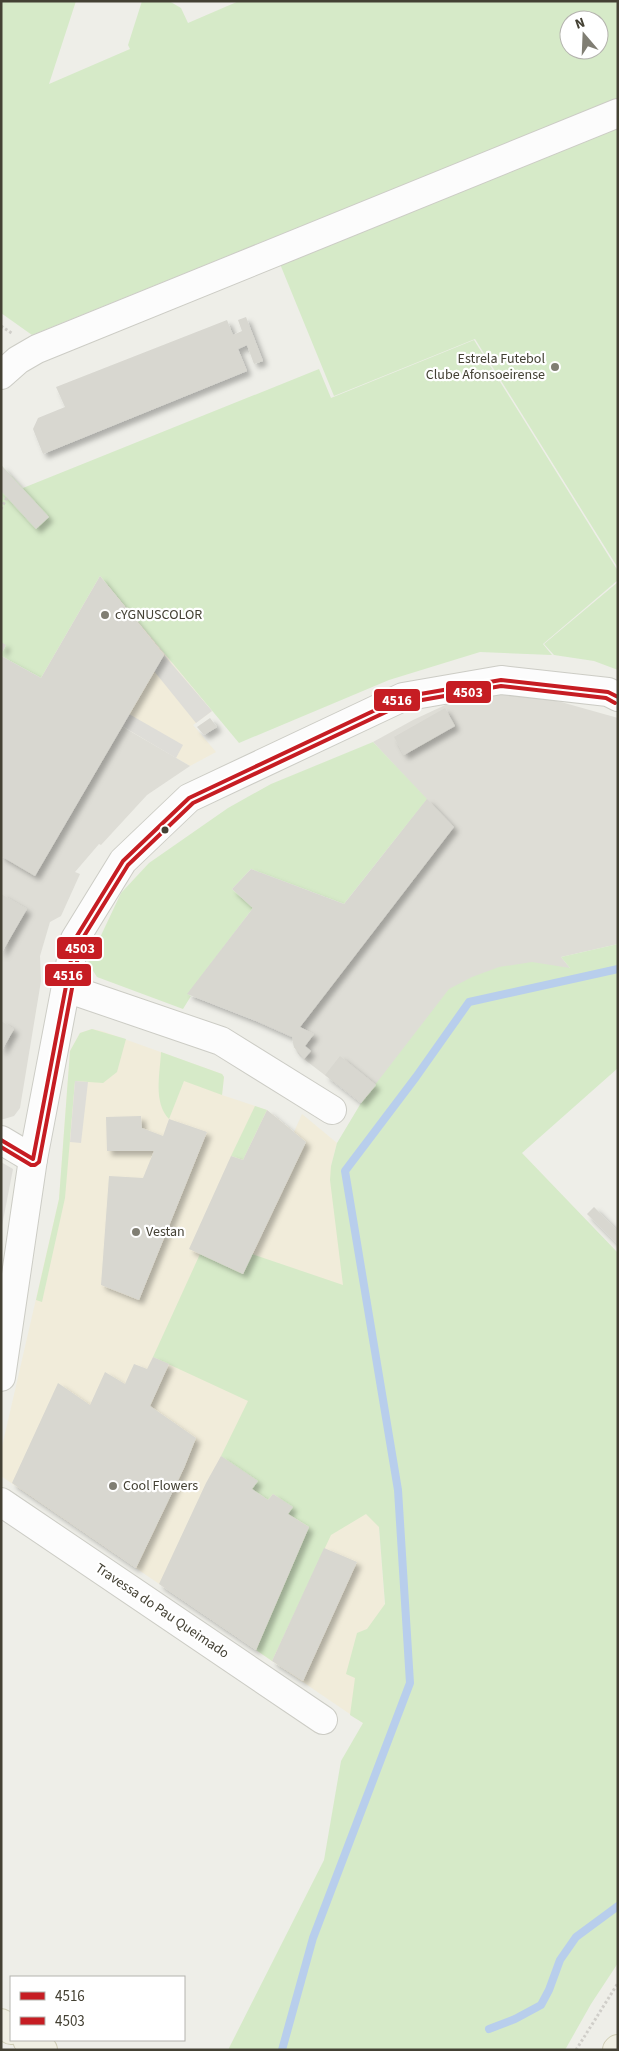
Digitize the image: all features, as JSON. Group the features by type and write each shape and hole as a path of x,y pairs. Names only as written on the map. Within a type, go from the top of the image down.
{"main road":[{"path":"29,2041 43,2050"}],"street":[{"path":"1,375 18,360 38,349 618,113"},
{"path":"1,1377 32,1159 75,939 123,861 189,798 403,697 501,680 608,692 618,697"},
{"path":"66,988 221,1041 332,1110"},
{"path":"1,1140 32,1159"},
{"name":"Travessa do Pau Queimado","path":"1,1502 323,1720"}],"path":[{"path":"1,509 7,497"},
{"path":"576,2050 618,1983"}],"shaded area":[{"name":"cYGNUSCOLOR","path":"100,576 212,711 193,725 216,752 190,766 41,678"},
{"path":"164,655 212,711 196,723 154,671"},
{"path":"1,656 190,766 147,795 101,845 99,844 75,872 80,874 61,916 50,922 40,956 41,981 20,1108 14,1116 4,1119 1,1119"},
{"path":"496,695 525,695 561,702 618,718 618,944 561,957 570,968 376,1085 361,1103 300,1056 294,1047 292,1037 256,1021 426,799 373,742 413,720 456,700"},
{"path":"129,714 183,745 176,758 122,726"},
{"path":"92,1029 222,1074 224,1077 222,1095 267,1110 294,1132 302,1114 337,1143 331,1166 379,1527 390,1674 363,1723 1,1476 1,1451 59,1199 70,1051 80,1033"},
{"path":"75,1081 88,1082 81,1143 70,1142"},
{"path":"1,1162 13,1169 1,1231"}],"green space":[{"path":"1,1 76,1 49,84 130,49 128,45 142,1 169,1 181,8 188,23 239,1 618,1 618,98 32,335 1,313"},
{"name":"Estrela Futebol Clube Afonsoeirense","path":"618,126 618,568 475,339 334,396 280,264"},
{"path":"474,340 618,571 618,580 543,644 552,655 480,652 389,680 239,743 100,576 41,678 1,656 1,465 23,488 319,369 331,398"},
{"path":"618,582 618,670 594,661 554,655 544,644"},
{"path":"373,742 427,799 344,904 251,869 232,889 253,908 188,994 191,996 183,1009 97,977 88,963 121,893 149,863 228,808 271,784"},
{"path":"618,944 618,1068 522,1153 618,1253 618,1963 591,2004 565,2050 228,2050 324,1860 341,1761 363,1723 350,1715 355,1678 346,1674 357,1633 367,1629 385,1604 379,1527 366,1514 331,1535 272,1661 256,1650 309,1527 288,1514 292,1507 273,1494 268,1500 252,1489 221,1456 248,1401 153,1357 200,1254 243,1274 252,1254 343,1285 330,1180 331,1166 337,1143 361,1103 449,989 472,977 499,967 532,962 570,968 561,957"},
{"path":"92,1029 126,1039 117,1072 103,1083 75,1081 65,1198 42,1302 36,1300 59,1199 70,1051 80,1033"},
{"path":"161,1052 222,1074 224,1077 222,1095 184,1081 169,1119 164,1112 159,1096"},
{"path":"255,1106 267,1110 243,1160 231,1156"}],"building":[{"path":"246,317 263,361 254,364 247,345 238,349 247,371 43,454 33,429 38,418 65,407 56,387 227,320 233,335 242,331 238,320"},
{"path":"1,465 49,517 36,529 1,491"},
{"path":"100,576 164,655 35,876 1,856 1,656 41,678"},
{"path":"1,642 6,645 1,654"},
{"path":"445,708 455,726 404,755 394,737"},
{"path":"210,718 217,727 204,735 197,727"},
{"path":"427,799 454,827 300,1027 314,1034 305,1046 311,1051 304,1059 294,1047 292,1037 187,994 253,908 232,889 251,869 344,904"},
{"path":"1,894 27,909 1,954"},
{"path":"1,1021 14,1029 1,1052"},
{"path":"340,1056 376,1085 361,1103 325,1075"},
{"path":"267,1110 306,1142 243,1274 189,1249 231,1156 243,1160"},
{"name":"Vestan","path":"141,1116 142,1128 163,1136 169,1119 207,1132 139,1300 101,1285 109,1176 143,1178 154,1151 107,1151 106,1117"},
{"path":"594,1207 618,1231 618,1245 587,1214"},
{"path":"153,1357 169,1364 150,1406 196,1438 184,1468 136,1568 12,1483 58,1383 90,1405 105,1372 125,1384 134,1364 147,1369"},
{"path":"221,1456 258,1481 252,1489 268,1500 273,1494 293,1507 288,1514 309,1527 256,1650 159,1584 206,1483"},
{"path":"324,1548 357,1562 303,1681 272,1661"}],"waterway":[{"path":"282,2050 313,1938 410,1683 398,1490 345,1171 416,1077 469,1002 618,969"},
{"path":"489,2029 515,2019 541,2005 549,1990 560,1960 576,1937 618,1906"}],"transit line":[{"name":"4516","path":"1,1140 33,1159 75,939 123,861 189,798 403,697 501,680 608,692 618,697"},
{"name":"4503","path":"1,1147 31,1165 39,1162 81,941 128,865 193,803 405,703 501,686 606,698 615,703"}],"place":[{"name":"Estrela Futebol Clube Afonsoeirense","path":"555,367"},
{"name":"cYGNUSCOLOR","path":"105,615"},
{"name":"Vestan","path":"136,1232"},
{"name":"Cool Flowers","path":"113,1486"}]}
